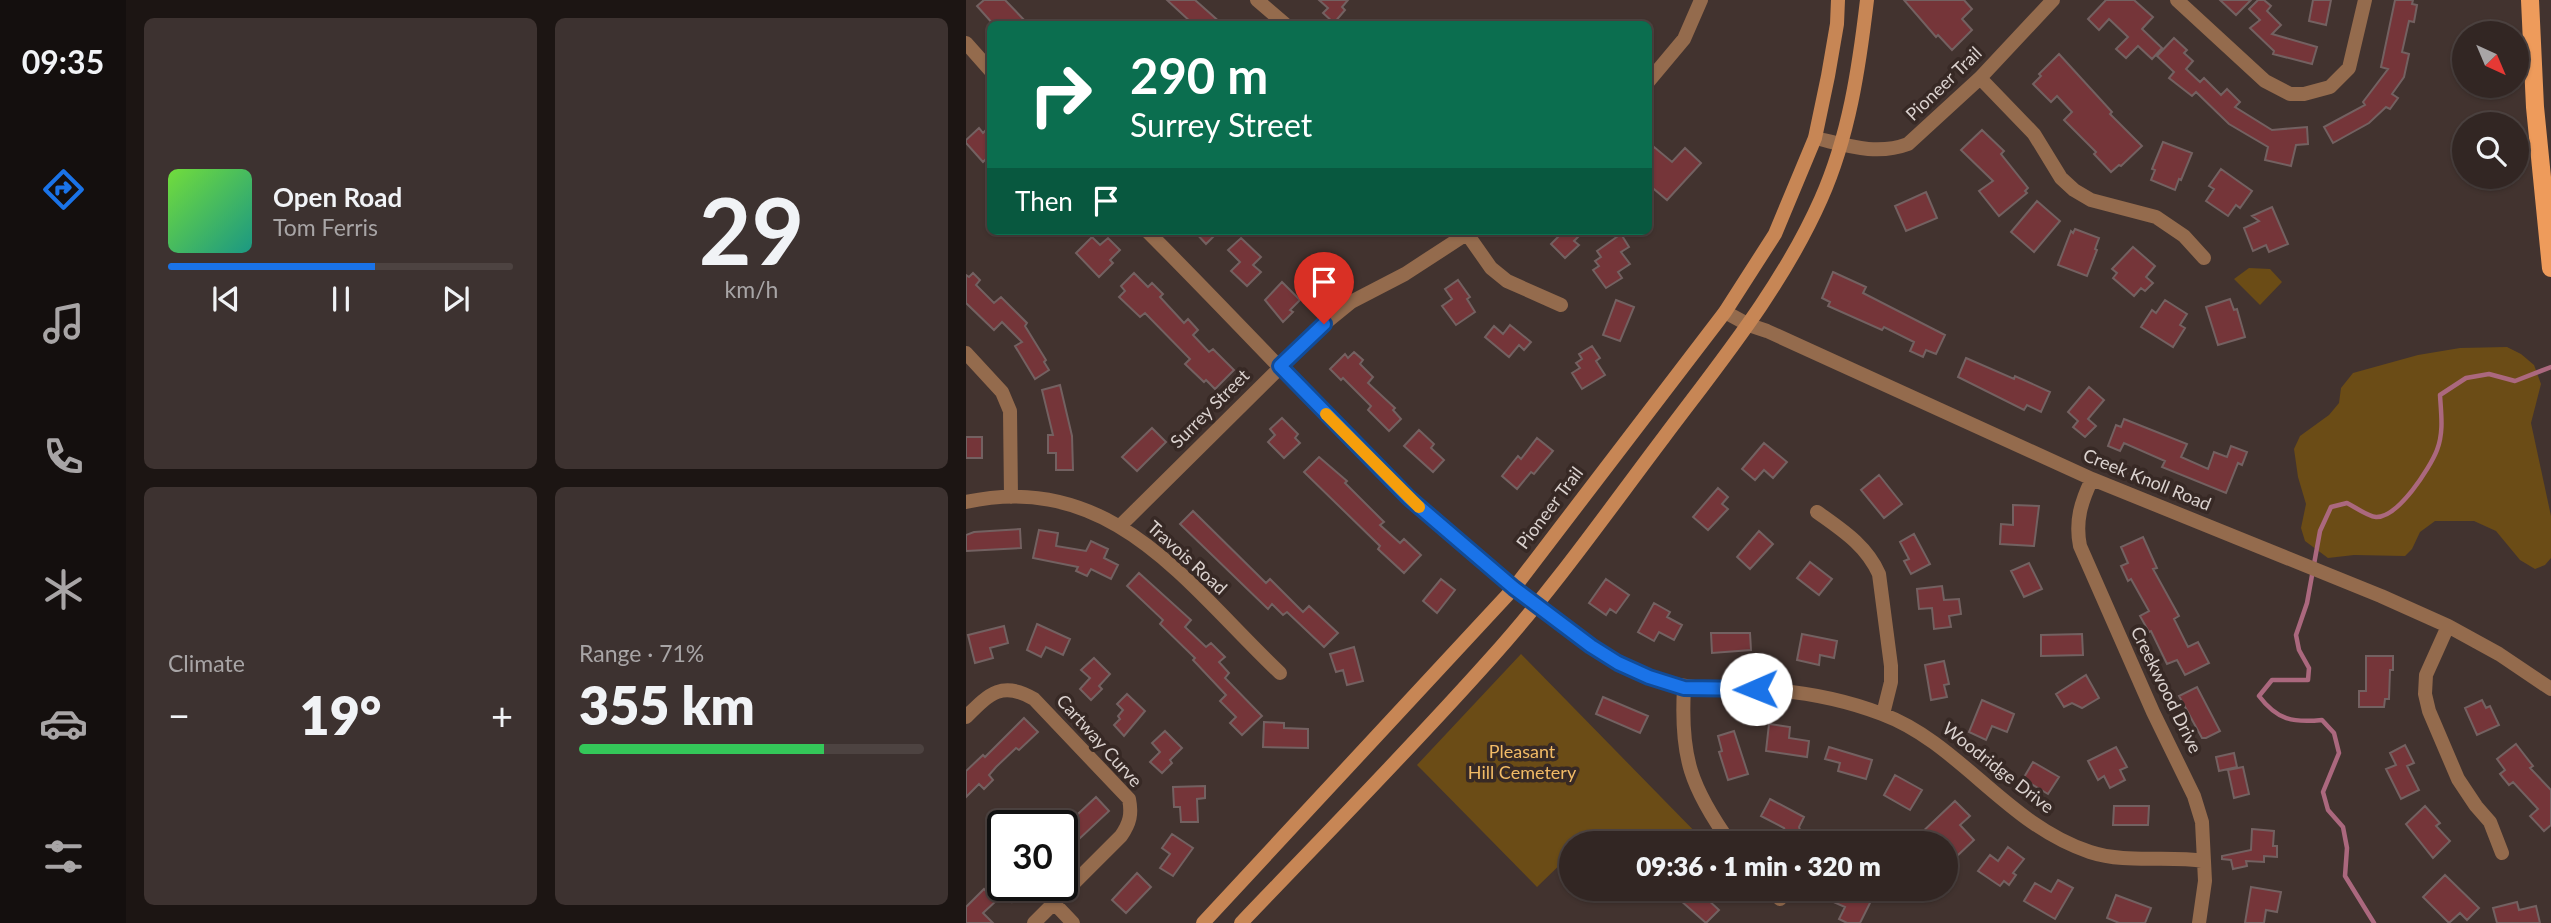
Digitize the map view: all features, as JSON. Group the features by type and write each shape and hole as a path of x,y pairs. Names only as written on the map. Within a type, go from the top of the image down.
{"main road":[{"name":"Pioneer Trail","path":"1203,923 1514,588 1725,312 1775,234 1815,138 1828,76 1838,0"},
{"path":"1241,923 1492,657 1537,604 1749,325 1797,251 1822,197 1840,144 1860,59 1867,0"},
{"path":"2530,0 2535,107 2551,268"}],"street":[{"path":"1257,0 1282,21"},
{"path":"1652,77 1684,39 1701,0"},
{"name":"Pioneer Trail","path":"1815,138 1877,151 1893,150 1908,144 1980,78 2053,0"},
{"path":"2177,0 2265,81 2290,94 2304,94 2330,87 2349,68 2365,0"},
{"path":"966,43 987,68"},
{"path":"1980,78 2034,134 2061,178 2074,190 2091,200 2156,217 2185,236 2204,258"},
{"name":"Woodridge Drive","path":"1151,235 1409,498 1514,588 1618,663 1649,677 1684,688 1792,692 1830,699 1883,714 1923,734 1940,746 1976,779 2021,814 2087,851 2113,858 2204,860"},
{"name":"Surrey Street","path":"1120,526 1324,324 1352,302 1405,274 1464,235"},
{"path":"1470,235 1491,268 1507,281 1561,305"},
{"name":"Creek Knoll Road","path":"1725,312 2092,479 2448,626 2499,654 2551,689"},
{"path":"966,354 1002,392 1010,411 1011,498"},
{"name":"Creekwood Drive","path":"2092,479 2078,515 2077,533 2080,546 2153,712 2194,796 2202,822 2205,881 2199,923"},
{"name":"Travois Road","path":"966,502 1011,498 1048,500 1082,509 1120,526 1173,566 1280,673"},
{"path":"1817,512 1861,545 1873,560 1879,574 1891,666 1891,681 1883,714"},
{"path":"2448,626 2426,675 2425,694 2429,711 2458,779 2490,822 2502,853"},
{"path":"1684,688 1683,737 1693,782 1723,831"},
{"name":"Cartway Curve","path":"966,717 996,691 1009,689 1023,692 1034,699 1129,799 1132,812 1128,826 1121,836 1034,923"},
{"path":"1054,903 1073,923"}],"green space":[{"path":"2249,268 2270,269 2282,282 2260,305 2234,279"},
{"path":"2507,347 2534,365 2541,384 2531,423 2551,516 2551,558 2545,565 2535,569 2520,560 2496,531 2474,521 2435,521 2420,532 2412,549 2405,556 2354,555 2328,558 2305,541 2301,528 2306,504 2294,449 2300,436 2329,415 2339,403 2341,388 2353,373 2418,355 2460,348"},
{"name":"Pleasant Hill Cemetery","path":"1521,654 1694,831 1559,831 1559,866 1537,887 1417,765"}],"building":[{"path":"984,0 1005,0 1025,21 990,21 977,6"},
{"path":"1167,0 1195,0 1219,21 1190,21"},
{"path":"1319,0 1348,0 1342,7 1345,10 1336,21 1323,13 1328,8"},
{"path":"1904,0 1964,0 1972,9 1962,19 1972,30 1952,50 1938,35 1936,37"},
{"path":"2106,0 2134,0 2153,17 2142,29 2162,48 2152,59 2138,46 2126,58 2116,49 2128,37 2109,19 2099,30 2088,19"},
{"path":"2220,0 2251,0 2236,15"},
{"path":"2258,0 2264,0 2271,6 2267,11 2281,25 2272,34 2317,47 2312,64 2273,54 2274,51 2250,28 2260,20 2249,9"},
{"path":"2313,0 2331,0 2326,25 2309,21"},
{"path":"2395,0 2413,0 2412,4 2417,5 2414,22 2409,21 2402,52 2409,54 2404,77 2392,94 2398,98 2390,109 2386,107 2369,123 2333,143 2324,127 2365,105 2363,102 2388,69 2381,67"},
{"path":"2174,38 2187,50 2184,53 2193,61 2186,69 2200,82 2204,78 2221,95 2227,89 2240,102 2235,107 2272,130 2307,127 2308,144 2296,145 2291,166 2265,160 2268,147 2229,124 2196,92 2192,96 2169,78 2174,72 2157,56"},
{"path":"2059,54 2112,112 2110,114 2142,146 2111,172 2094,154 2096,152 2064,120 2072,112 2057,96 2051,102 2033,84"},
{"path":"979,128 983,133 987,129 987,158 983,162 966,140"},
{"path":"1982,130 2004,151 2001,154 2028,188 2025,191 2027,193 1999,216 1979,191 1993,181 1961,150"},
{"path":"2163,142 2192,153 2175,190 2151,180 2155,170 2152,169"},
{"path":"1654,147 1672,162 1685,148 1701,163 1667,200 1652,187"},
{"path":"2221,169 2252,191 2240,208 2236,205 2228,216 2206,201 2214,189 2209,186"},
{"path":"1926,192 1937,218 1906,231 1895,206"},
{"path":"2037,201 2060,221 2034,252 2011,232"},
{"path":"2272,207 2288,244 2269,252 2266,245 2253,251 2244,228 2259,221 2252,216"},
{"path":"2075,229 2099,238 2087,276 2058,265 2071,231 2073,233"},
{"path":"1198,235 1215,235 1206,244"},
{"path":"1580,235 1574,241 1579,245 1565,258 1551,244 1559,236"},
{"path":"1620,235 1629,247 1621,252 1630,264 1618,272 1622,278 1606,288 1593,270 1599,266 1595,261 1601,257 1597,251"},
{"path":"1092,237 1100,245 1108,238 1120,250 1110,260 1113,263 1099,277 1076,253"},
{"path":"1241,238 1261,257 1253,265 1261,272 1247,286 1231,271 1240,262 1228,250"},
{"path":"2133,247 2155,266 2146,277 2153,283 2145,291 2141,288 2134,296 2113,278 2117,273 2112,269"},
{"path":"1833,272 1866,287 1863,293 1945,335 1936,354 1926,350 1923,357 1910,351 1914,342 1884,327 1882,330 1828,306 1830,302 1822,298"},
{"path":"973,273 980,280 976,285 994,303 1001,297 1027,323 1025,326 1046,360 1044,362 1049,370 1035,379 1015,346 1022,342 1002,322 994,330 966,303 966,275 969,277"},
{"path":"1134,273 1148,287 1152,283 1163,294 1160,297 1184,323 1188,319 1198,330 1193,335 1209,352 1213,349 1234,370 1215,389 1185,364 1190,359 1145,313 1140,317 1119,297 1125,291 1121,286"},
{"path":"1458,280 1470,297 1467,299 1475,312 1456,325 1442,306 1452,299 1445,289"},
{"path":"1282,282 1300,300 1283,322 1265,300"},
{"path":"2230,299 2234,310 2237,309 2245,337 2218,345 2206,307"},
{"path":"1616,300 1634,307 1620,341 1603,335"},
{"path":"2165,300 2187,314 2180,325 2185,328 2173,347 2141,327 2152,310 2156,313"},
{"path":"1510,325 1531,342 1524,350 1519,345 1509,357 1485,337 1494,326 1503,334"},
{"path":"1592,346 1600,358 1596,361 1605,375 1582,389 1572,373 1580,368 1576,363 1582,359 1579,354"},
{"path":"1354,352 1363,360 1360,364 1373,377 1368,383 1395,408 1393,410 1401,419 1389,431 1368,410 1371,406 1330,369 1345,354 1348,358"},
{"path":"1966,358 2050,392 2041,412 2027,405 2024,410 1958,377"},
{"path":"1060,385 1072,436 1073,470 1056,470 1056,453 1048,453 1048,435 1053,435 1042,390"},
{"path":"2089,387 2104,400 2088,419 2096,426 2085,437 2073,427 2078,421 2068,412"},
{"path":"1282,418 1298,434 1295,438 1300,443 1284,458 1268,442 1275,435 1270,429"},
{"path":"2124,419 2187,444 2181,457 2208,469 2214,452 2227,457 2231,446 2247,452 2242,465 2238,463 2226,493 2162,467 2165,461 2124,443 2120,451 2108,446 2116,425 2121,427"},
{"path":"1152,428 1166,442 1137,471 1122,457"},
{"path":"1419,430 1434,444 1431,448 1444,460 1433,472 1404,446"},
{"path":"966,437 982,437 982,458 966,458"},
{"path":"1537,438 1553,451 1517,489 1502,476 1518,456 1521,459"},
{"path":"1764,443 1787,462 1773,478 1764,470 1755,480 1742,469"},
{"path":"1319,457 1347,481 1345,483 1384,522 1380,525 1400,543 1404,539 1421,555 1404,573 1304,472"},
{"path":"1879,475 1902,504 1884,518 1861,490"},
{"path":"1718,488 1728,497 1722,504 1728,509 1708,530 1693,517"},
{"path":"2013,505 2039,506 2034,546 2000,544 2001,524 2013,525"},
{"path":"1193,511 1266,583 1270,579 1303,612 1309,606 1338,633 1324,647 1287,612 1283,615 1272,604 1268,609 1180,524"},
{"path":"1020,529 1021,548 966,551 966,535"},
{"path":"1039,530 1058,533 1056,546 1086,551 1091,541 1108,549 1104,558 1118,565 1111,579 1091,569 1087,576 1076,571 1078,567 1033,558"},
{"path":"1759,531 1773,544 1750,569 1737,557"},
{"path":"1914,534 1930,564 1911,574 1904,561 1909,559 1900,542"},
{"path":"2143,537 2157,568 2153,569 2179,616 2174,619 2188,647 2198,642 2209,663 2185,675 2177,660 2167,664 2151,631 2149,632 2140,616 2149,611 2121,566 2128,563 2121,547"},
{"path":"1810,562 1832,579 1819,595 1797,578"},
{"path":"2029,563 2042,589 2024,597 2011,571"},
{"path":"1139,573 1191,620 1185,627 1206,647 1211,643 1225,657 1219,662 1229,673 1225,678 1262,716 1242,735 1230,723 1236,717 1220,701 1226,695 1193,660 1195,658 1160,624 1163,620 1127,586"},
{"path":"1441,579 1455,590 1437,613 1423,601"},
{"path":"1606,579 1629,595 1616,613 1610,609 1606,615 1589,603"},
{"path":"1942,586 1944,600 1959,599 1961,614 1949,616 1951,627 1934,629 1932,608 1919,609 1917,589"},
{"path":"1654,603 1670,612 1667,617 1682,625 1674,640 1659,632 1654,641 1638,632"},
{"path":"1037,624 1070,639 1063,655 1046,647 1041,657 1027,650"},
{"path":"1004,626 1008,643 990,648 993,658 975,663 968,635"},
{"path":"1711,633 1750,633 1751,650 1712,653"},
{"path":"1802,634 1837,641 1834,658 1820,655 1819,665 1797,660"},
{"path":"2082,634 2083,655 2041,656 2041,635"},
{"path":"1354,647 1363,681 1347,685 1343,670 1336,672 1330,654"},
{"path":"2366,656 2393,656 2389,699 2385,699 2384,707 2359,707 2359,691 2366,691"},
{"path":"1094,658 1110,674 1099,686 1102,689 1091,700 1080,689 1090,678 1081,670"},
{"path":"1944,661 1949,684 1944,685 1947,697 1931,700 1925,665"},
{"path":"2086,675 2099,698 2082,708 2072,703 2064,707 2056,694"},
{"path":"2197,687 2220,731 2206,738 2202,738 2179,696"},
{"path":"1127,694 1145,711 1124,736 1114,725 1123,710 1117,704"},
{"path":"1603,697 1648,716 1640,733 1596,714"},
{"path":"1982,700 2014,714 2007,732 1992,726 1986,740 1969,732"},
{"path":"2482,700 2486,708 2490,706 2499,725 2477,735 2465,708"},
{"path":"1024,718 1038,732 996,767 989,775 993,780 984,789 979,784 966,797 966,771 983,755 985,757"},
{"path":"1264,722 1284,723 1284,728 1308,729 1308,748 1263,747"},
{"path":"1769,724 1790,727 1789,738 1809,741 1807,757 1766,751"},
{"path":"1165,731 1182,748 1162,773 1150,762 1160,752 1152,743"},
{"path":"1734,731 1748,774 1728,780 1719,752 1722,751 1718,736"},
{"path":"2516,744 2533,766 2530,768 2551,790 2551,825 2544,831 2530,816 2538,809 2513,782 2509,785 2500,774 2505,770 2497,759"},
{"path":"2405,745 2414,763 2407,766 2419,790 2401,799 2386,769 2396,765 2390,753"},
{"path":"1829,747 1872,760 1866,779 1838,771 1840,763 1825,759"},
{"path":"2116,747 2127,767 2120,770 2125,780 2110,788 2104,776 2098,780 2088,761"},
{"path":"2234,753 2237,767 2219,771 2216,757"},
{"path":"2033,762 2059,777 2048,794 2023,779"},
{"path":"2243,767 2249,794 2234,798 2228,770"},
{"path":"1895,775 1922,790 1910,810 1884,795"},
{"path":"1205,786 1205,798 1197,799 1198,822 1181,822 1180,807 1174,807 1173,787"},
{"path":"1096,797 1109,811 1078,840 1078,814"},
{"path":"1770,799 1804,817 1799,827 1800,831 1785,831 1761,816"},
{"path":"1955,801 1970,816 1960,825 1974,840 1958,855 1958,831 1923,831"},
{"path":"2114,806 2149,806 2148,825 2113,825"},
{"path":"2425,806 2440,823 2436,826 2450,841 2433,858 2406,824"},
{"path":"2252,829 2274,831 2273,846 2277,846 2277,857 2264,856 2264,862 2246,861 2247,866 2233,869 2231,860 2222,859 2222,856 2251,850"},
{"path":"1172,834 1193,848 1173,876 1160,868 1170,854 1162,848"},
{"path":"2008,847 2024,859 2013,873 2016,875 2009,885 2004,881 2000,886 1978,871 1990,855 1998,861"},
{"path":"1137,873 1151,887 1126,913 1112,900"},
{"path":"2445,875 2479,908 2467,920 2460,913 2449,923 2423,897"},
{"path":"2058,880 2073,888 2055,919 2024,901 2035,883 2051,892"},
{"path":"2251,887 2281,892 2277,912 2266,910 2264,923 2245,923"},
{"path":"984,889 987,892 987,901 996,901 983,913 993,923 966,923 966,907"},
{"path":"2116,895 2151,908 2145,923 2119,923 2107,918"},
{"path":"1681,901 1709,901 1719,910 1706,923"},
{"path":"1831,901 1871,901 1860,923 1847,923 1839,919 1845,907"},
{"path":"2517,902 2519,910 2536,906 2540,923 2497,923 2493,908"}],"waterway":[{"path":"2374,923 2345,876 2347,848 2343,827 2328,810 2323,792 2339,753 2334,733 2322,720 2302,721 2279,715 2259,696 2272,680 2308,680 2309,668 2299,650 2296,635 2307,603 2320,531 2331,507 2347,503 2376,517 2385,515 2403,501 2428,468 2437,450 2441,429 2440,395 2466,378 2489,374 2515,381 2551,367"}],"slow traffic":[{"path":"1326,414 1419,507"}],"route":[{"path":"1324,324 1280,366 1409,498 1452,536 1549,615 1618,663 1649,677 1684,688 1756,689"}]}
